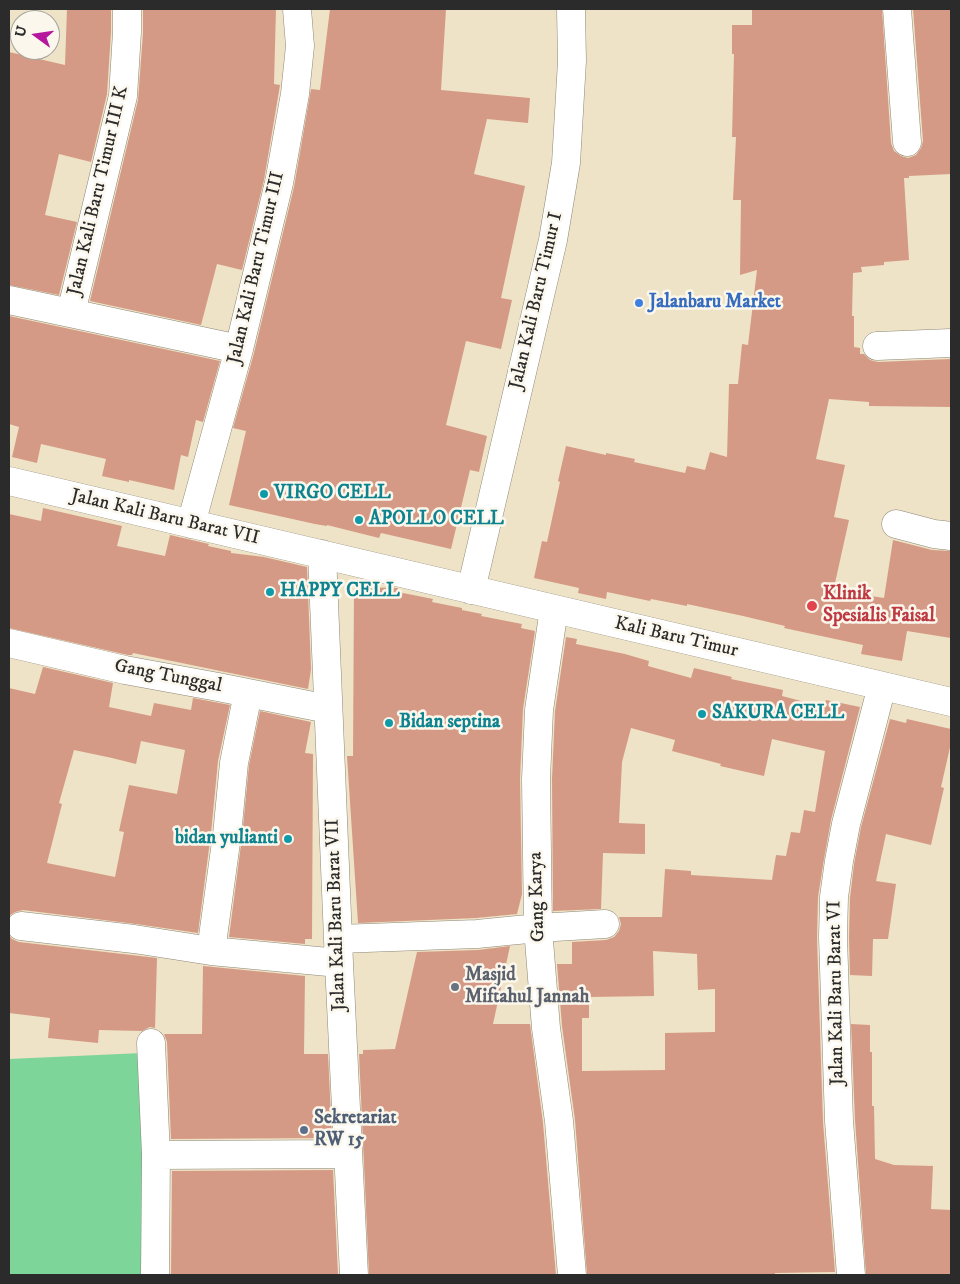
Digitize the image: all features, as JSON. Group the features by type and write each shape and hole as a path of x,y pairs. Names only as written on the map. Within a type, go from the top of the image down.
{"street":[{"name":"Jalan Kali Baru Timur III K","path":"71,313 123,96 127,9"},
{"name":"Jalan Kali Baru Timur III","path":"191,524 239,349 279,183 295,94 300,46 298,9"},
{"name":"Jalan Kali Baru Timur I","path":"471,590 553,240 566,163 572,61 571,9"},
{"path":"897,9 907,142"},
{"path":"9,300 239,349"},
{"path":"877,346 951,344"},
{"name":"Jalan Kali Baru Barat VII","path":"9,481 471,590"},
{"path":"896,524 934,534 951,536"},
{"name":"Jalan Kali Baru Barat VII","path":"322,554 338,951 354,1275"},
{"name":"Kali Baru Timur","path":"471,590 951,702"},
{"name":"Gang Karya","path":"554,609 538,710 536,779 538,928 546,1028 560,1121 572,1275"},
{"name":"Gang Tunggal","path":"9,643 126,670 328,709"},
{"name":"Jalan Kali Baru Barat VI","path":"852,1275 839,1121 833,937 834,897 846,824 882,686"},
{"path":"210,951 227,836 234,763 248,693"},
{"path":"21,926 134,939 210,951 338,951 477,934 605,924"},
{"path":"151,1043 156,1155 156,1275"},
{"path":"156,1155 348,1154"}],"green space":[{"path":"142,1053 150,1275 9,1275 9,1059"}],"building":[{"path":"67,9 111,9 107,94 91,162 59,154 45,215 77,222 59,295 9,285 9,52 10,60 43,60 65,65"},
{"path":"143,9 276,9 274,84 280,85 264,180 242,270 217,264 201,325 90,301 138,100"},
{"path":"330,9 446,9 441,90 530,98 528,123 487,119 474,174 525,186 501,298 512,300 501,349 466,341 446,425 487,436 479,472 470,470 451,549 381,533 379,538 327,525 229,505 246,431 233,428 254,353 294,187 311,89 320,90"},
{"path":"752,9 882,9 891,143 894,151 908,158 916,155 923,141 913,9 951,9 951,174 909,176 909,178 904,178 909,260 884,262 884,265 861,267 862,272 853,273 852,316 854,316 854,347 860,348 860,354 864,354 870,360 878,362 951,359 951,407 869,406 869,402 829,399 816,459 845,465 834,517 849,520 835,583 840,584 838,591 884,598 893,540 932,550 951,551 951,638 907,631 902,661 861,654 863,645 784,628 785,626 743,616 687,604 687,606 651,599 650,601 607,592 606,599 578,593 579,588 534,578 542,541 547,542 566,446 635,459 634,462 685,473 687,466 705,470 710,452 727,457 729,384 738,384 742,344 748,345 757,270 740,275 741,200 733,200 736,137 732,137 734,54 732,54 732,25 752,25"},
{"path":"9,316 220,361 203,422 196,420 188,457 181,455 174,490 102,476 106,459 41,444 37,463 12,457 19,427 9,424"},
{"path":"43,508 122,526 117,546 165,556 170,535 209,544 208,546 231,551 231,553 264,557 307,567 311,669 308,689 133,653 128,655 9,628 9,514 41,521"},
{"path":"354,587 398,588 398,592 433,599 432,602 462,608 462,610 482,614 481,616 522,624 521,628 535,631 523,709 520,779 522,894 517,914 476,918 358,923 347,756 353,756"},
{"path":"566,637 577,639 576,644 649,661 648,666 691,678 694,668 732,677 731,679 783,690 782,696 824,707 826,700 860,707 831,820 818,897 817,938 823,1122 835,1272 775,1273 775,1275 587,1275 575,1120 562,1026 557,964 572,964 572,942 606,940 614,937 619,931 621,924 619,917 662,917 665,869 691,871 691,875 772,880 776,855 786,856 791,832 800,833 804,810 815,812 825,751 772,739 764,776 720,766 721,764 672,751 675,740 631,728 622,762 619,823 645,824 645,854 603,853 601,909 553,911 552,779 555,711","holes":["653,951 697,954 698,990 715,989 715,1032 665,1033 665,1070 582,1071 582,1018 589,1018 589,997 654,996"]},
{"path":"43,667 113,683 109,707 151,716 154,703 191,710 193,698 230,705 218,761 198,933 23,910 9,916 9,688 35,694","holes":["141,741 185,750 177,794 129,785 119,831 124,832 115,877 47,863 62,804 59,803 74,750 136,764"]},
{"path":"260,711 311,722 305,753 313,754 312,939 305,939 305,944 229,937 249,765"},
{"path":"890,719 906,723 907,719 951,729 951,743 941,787 944,788 931,845 886,834 876,881 896,884 888,939 873,939 872,976 850,975 850,898 854,864 861,827"},
{"path":"9,935 12,939 19,942 157,958 155,1028 150,1027 142,1031 99,1030 98,1043 48,1038 50,1018 9,1013"},
{"path":"510,946 493,1024 530,1024 543,1123 556,1275 369,1275 359,1054 363,1054 363,1050 395,1049 417,952 478,950"},
{"path":"203,966 305,976 304,1054 328,1054 332,1138 171,1139 167,1042 164,1034 202,1034"},
{"path":"851,1024 870,1025 875,1159 894,1165 933,1166 931,1209 951,1210 951,1275 866,1275 855,1120"},
{"path":"333,1170 338,1275 171,1275 172,1171"}],"place":[{"name":"Jalanbaru Market","path":"639,303"},
{"name":"VIRGO CELL","path":"264,494"},
{"name":"APOLLO CELL","path":"359,520"},
{"name":"HAPPY CELL","path":"270,592"},
{"name":"Klinik Spesialis Faisal","path":"812,606"},
{"name":"SAKURA CELL","path":"702,714"},
{"name":"Bidan septina","path":"389,723"},
{"name":"bidan yulianti","path":"288,839"},
{"name":"Masjid Miftahul Jannah","path":"455,987"},
{"name":"Sekretariat RW 15","path":"304,1130"}]}
